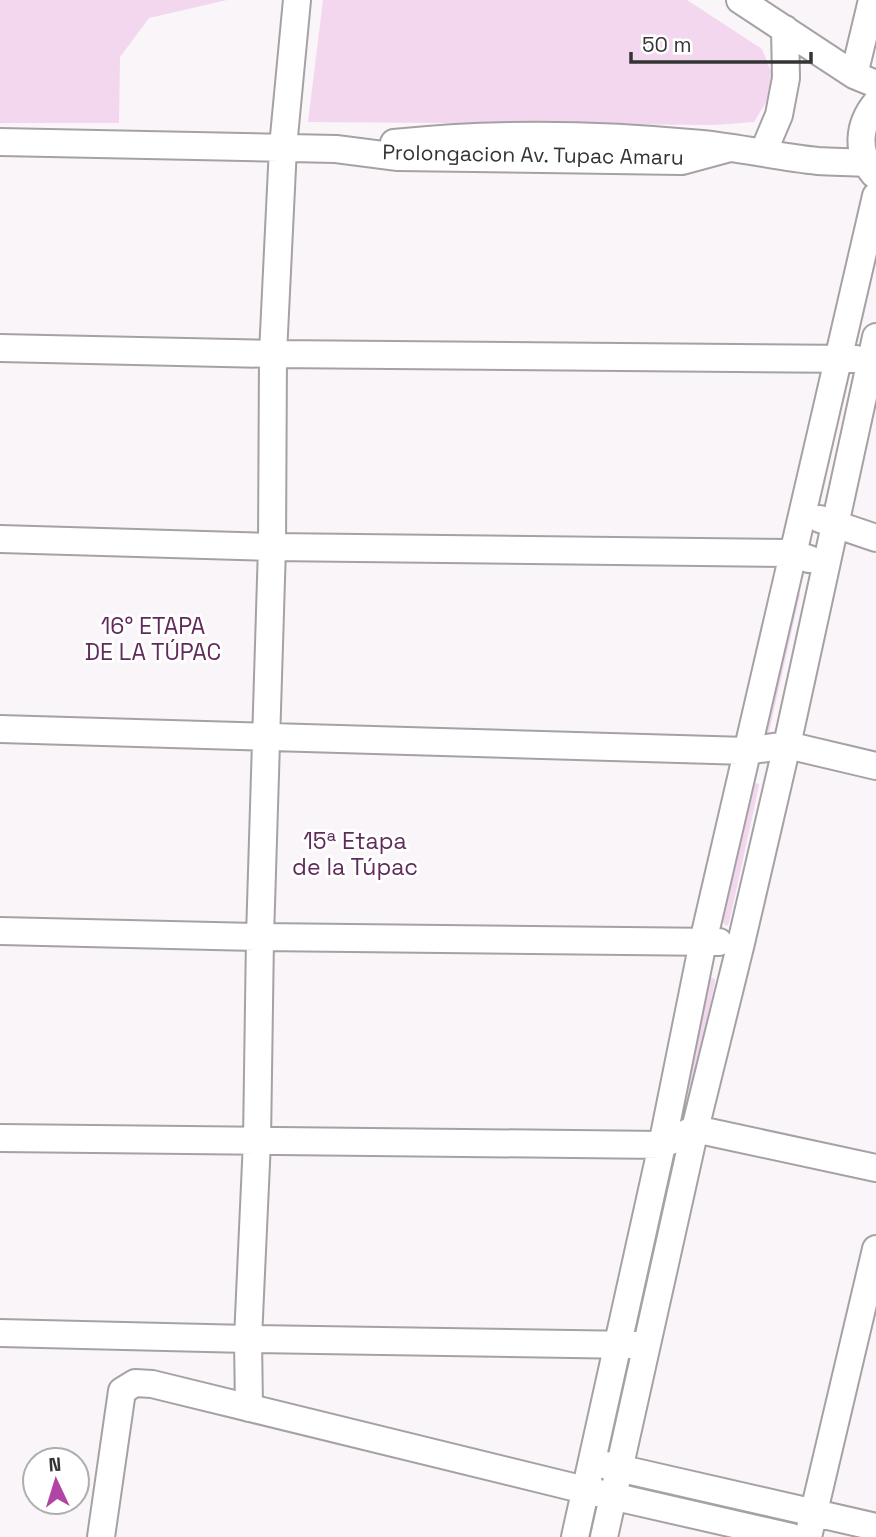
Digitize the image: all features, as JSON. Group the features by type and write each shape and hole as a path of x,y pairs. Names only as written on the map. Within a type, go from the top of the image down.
{"street":[{"path":"249,1408 248,1339 257,1141 260,937 272,547 272,354 283,147 297,0"},
{"path":"740,0 865,79 872,0"},
{"path":"763,153 779,115 786,78 785,29"},
{"path":"871,170 861,146 861,129 876,103"},
{"name":"Prolongacion Av. Tupac Amaru","path":"0,142 283,147 336,149 398,157 682,160 730,148 871,170"},
{"path":"575,1537 662,1145 703,942 876,196"},
{"path":"0,348 272,354 839,359 874,348 787,745 695,1129 604,1537"},
{"path":"802,513 876,538"},
{"path":"0,539 272,547 793,553 826,565"},
{"path":"0,729 747,751 787,745 876,766"},
{"path":"0,931 741,943"},
{"path":"0,1138 662,1145 695,1129 876,1168"},
{"path":"811,1525 876,1249"},
{"path":"0,1333 618,1346 646,1344"},
{"path":"101,1537 122,1391 135,1383 152,1384 613,1497 791,1537"},
{"path":"590,1462 811,1525 876,1527"}],"shaded area":[{"path":"0,0 227,0 149,18 120,57 119,123 0,123"},
{"path":"323,0 687,0 762,49 772,74 766,102 754,122 714,125 308,122"},
{"path":"797,591 800,594 769,732 766,734 764,733"},
{"path":"755,783 759,786 729,923 726,926 723,922"},
{"path":"711,978 715,979 715,982 685,1119 682,1121 679,1118"},
{"path":"667,1180 669,1184 639,1321 636,1323"},
{"path":"631,1484 787,1519 788,1522 787,1525 630,1489"}],"district":[{"name":"16° ETAPA DE LA TÚPAC","path":"153,639"},
{"name":"15ª Etapa de la Túpac","path":"355,854"}]}
